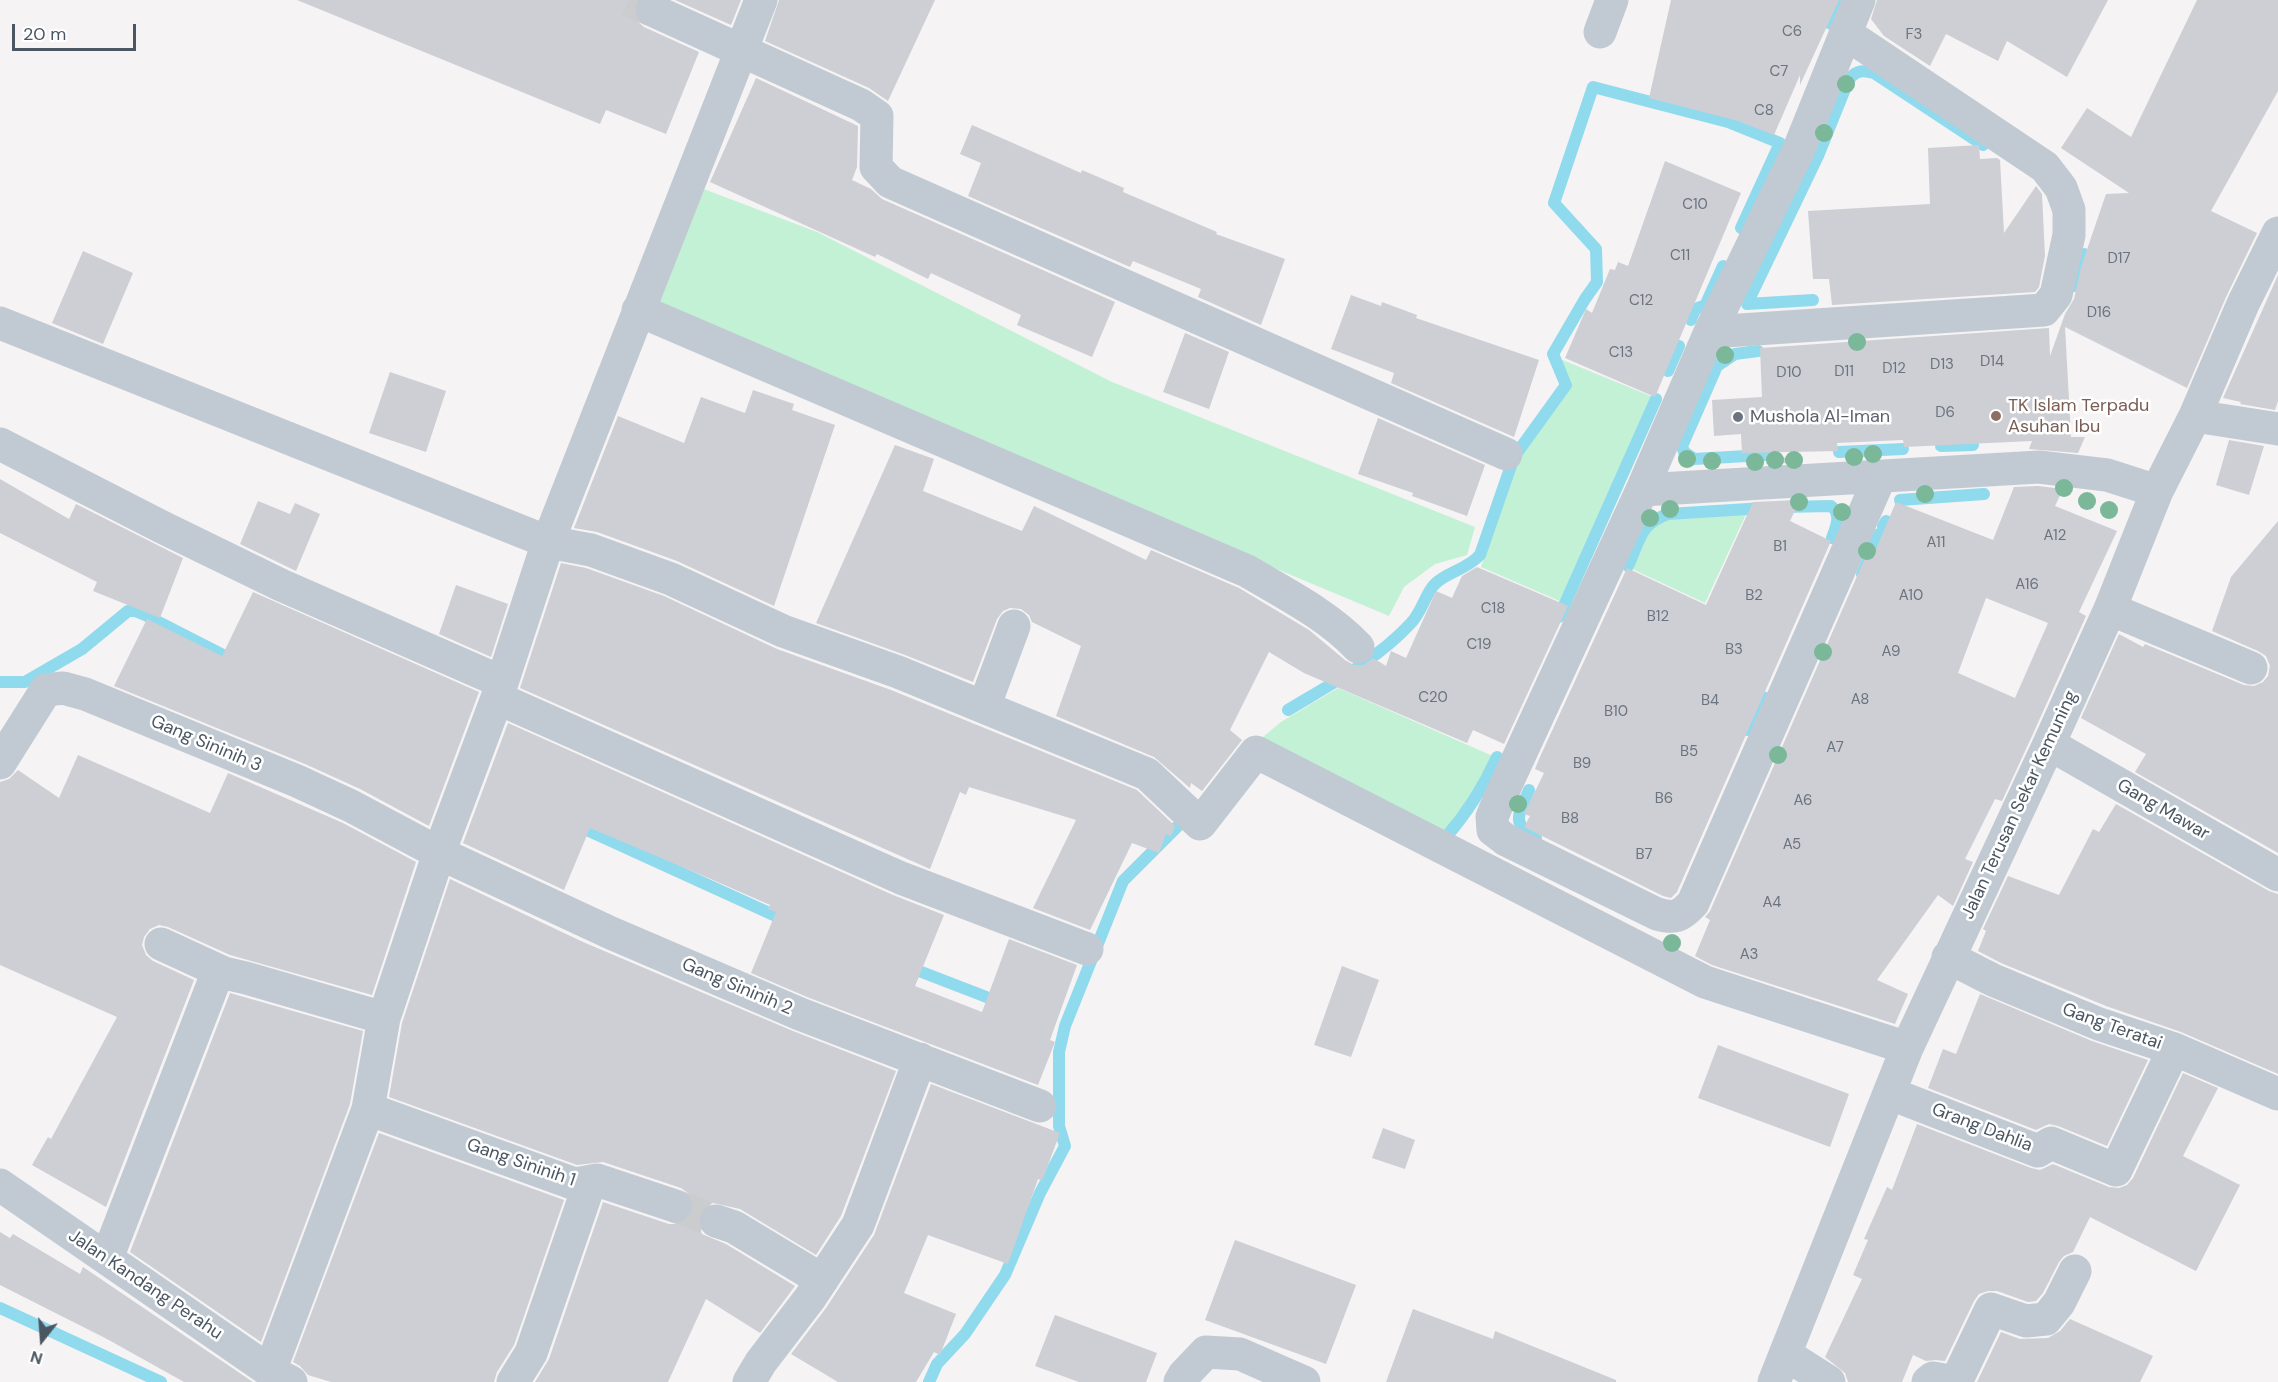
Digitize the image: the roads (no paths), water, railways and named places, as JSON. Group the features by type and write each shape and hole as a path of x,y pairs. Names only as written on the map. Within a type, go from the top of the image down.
{"street":[{"path":"281,1376 368,1109 384,1018 499,690 548,542 761,0"},
{"path":"1600,32 1612,0"},
{"path":"1859,0 1798,149 1710,332 1642,490 1492,817 1493,830 1506,840 1657,914 1670,918 1683,914 1692,903 1880,477"},
{"path":"652,10 861,105 877,116 876,167 890,182 1506,454"},
{"path":"1710,332 2044,310 2056,295 2069,236 2069,210 2061,188 2045,167 1845,33"},
{"name":"Jalan Terusan Sekar Kemuning","path":"1780,1368 1907,1048 2049,744 2110,609 2157,491 2195,416 2243,304 2278,233"},
{"path":"638,310 1247,571 1295,599 1347,635 1358,647"},
{"path":"0,322 548,542 591,550 670,579 783,630 898,672 1148,774 1200,824 1256,752 1705,982 1907,1048"},
{"path":"2195,416 2278,429"},
{"path":"0,444 271,580 499,690 901,878 1087,949"},
{"path":"1642,490 2039,467 2107,475 2157,491"},
{"path":"2110,609 2251,668"},
{"path":"984,707 1014,626"},
{"name":"Gang Sininih 3","path":"0,764 46,690 63,688 107,702 297,781 351,806 440,853"},
{"name":"Gang Mawar","path":"2049,744 2278,875"},
{"name":"Gang Sininih 2","path":"440,853 611,933 800,1014 1040,1106"},
{"path":"161,944 224,973 384,1018"},
{"name":"Gang Teratai","path":"1948,957 1993,980 2099,1024 2174,1049 2278,1094"},
{"path":"107,1258 211,989 216,979 224,973"},
{"name":"Grang Dahlia","path":"1889,1093 2038,1151 2051,1143 2116,1170 2174,1049"},
{"path":"749,1382 858,1225 920,1059"},
{"name":"Gang Sininih 1","path":"368,1109 575,1184 597,1180 675,1206"},
{"path":"513,1382 531,1353 590,1182"},
{"name":"Jalan Kandang Perahu","path":"0,1185 281,1376"},
{"path":"716,1221 734,1227 822,1280"},
{"path":"1928,1382 1933,1378 1955,1382 1991,1309 2026,1321 2046,1319 2059,1303 2074,1271"},
{"path":"1180,1382 1206,1352 1240,1354 1304,1382"},
{"path":"1780,1368 1829,1382"}],"waterway":[{"path":"1829,23 1839,0"},
{"path":"1813,300 1747,304 1818,156 1852,76 1867,71 1874,73 1983,145"},
{"path":"1288,710 1353,671 1383,649 1415,618 1435,584 1480,555 1514,457 1566,385 1553,354 1597,282 1596,249 1554,203 1593,87 1728,122 1780,143 1741,228"},
{"path":"2074,286 2084,254"},
{"path":"1691,320 1695,310 1705,306 1723,266"},
{"path":"1668,371 1679,346"},
{"path":"1758,351 1735,354 1717,366 1682,446 1684,452 1694,459 1765,455"},
{"path":"1559,617 1656,399"},
{"path":"1941,446 1973,445"},
{"path":"1839,452 1903,449"},
{"path":"1900,500 1984,494"},
{"path":"1781,507 1831,506 1837,517 1832,538"},
{"path":"1628,566 1642,534 1658,518 1668,514 1764,508"},
{"path":"1883,526 1886,521"},
{"path":"1862,574 1879,534"},
{"path":"0,682 25,682 82,649 128,611 145,615 237,662"},
{"path":"1748,730 1763,697"},
{"path":"1446,837 1474,799 1497,757"},
{"path":"1529,790 1519,817 1522,828 1536,838"},
{"path":"929,1382 937,1364 965,1334 1005,1275 1040,1193 1065,1146 1059,1126 1059,1052 1065,1026 1123,881 1185,819"},
{"path":"576,825 789,922"},
{"path":"906,966 1002,1003"},
{"path":"0,1308 161,1382"}],"tunnel":[{"path":"629,0 652,10"},
{"path":"675,1206 716,1221"}],"place":[{"name":"TK Islam Terpadu Asuhan Ibu","path":"1996,416"},
{"name":"Mushola Al-Iman","path":"1738,417"}]}
